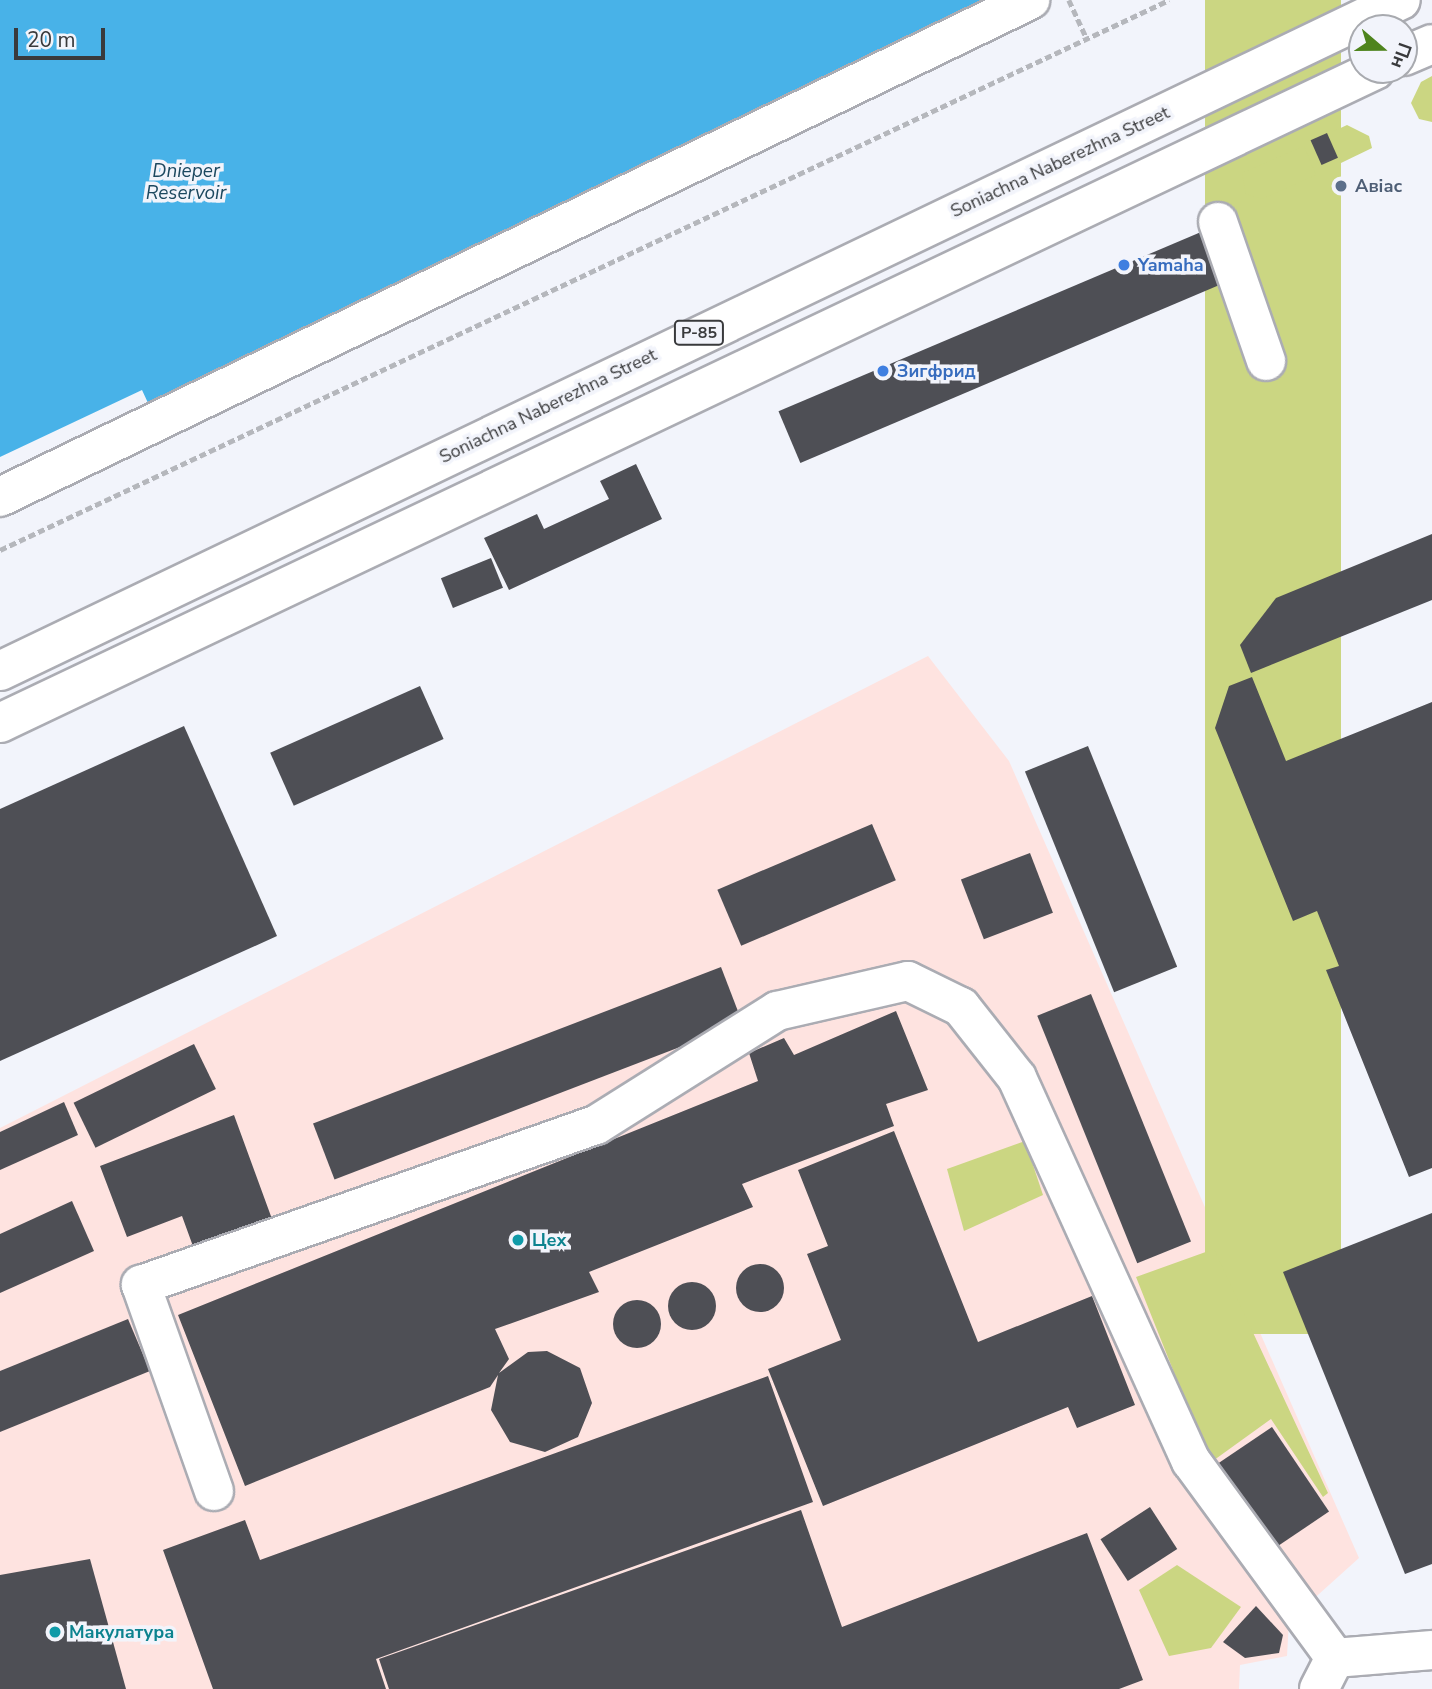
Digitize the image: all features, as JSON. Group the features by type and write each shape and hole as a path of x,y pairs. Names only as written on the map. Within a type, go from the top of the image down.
{"main road":[{"path":"0,497 1030,0"},
{"name":"Soniachna Naberezhna Street","path":"0,671 1401,0"},
{"path":"0,723 1348,83"},
{"path":"1219,222 1266,361"},
{"path":"214,1491 141,1285 597,1125 777,1011 908,981 961,1007 1017,1077 1191,1461 1327,1673 1432,1650"}],"path":[{"path":"1069,0 1087,39"},
{"path":"0,550 1169,0"}],"shaded area":[{"path":"928,656 1009,761 1359,1558 1289,1621 1287,1656 1240,1665 1239,1689 0,1689 0,1128"}],"green space":[{"path":"1205,0 1341,0 1341,1334 1205,1334"},
{"path":"1432,76 1432,122 1419,119 1411,103 1421,82"},
{"path":"1347,125 1369,136 1372,148 1341,163 1328,134"},
{"path":"1304,146 1316,175 1262,199 1246,194 1242,173"},
{"path":"1025,1141 1043,1195 964,1231 947,1169"},
{"path":"1214,1249 1328,1493 1323,1497 1271,1419 1210,1463 1136,1277"},
{"path":"1177,1565 1241,1607 1211,1648 1169,1656 1139,1590"}],"water":[{"name":"Dnieper Reservoir","path":"0,0 1000,0 148,403 142,390 0,457"}],"building":[{"path":"1327,133 1338,158 1322,165 1311,140"},
{"path":"1201,232 1223,284 800,463 778,411"},
{"path":"636,464 662,519 509,590 484,538 537,514 544,529 609,499 600,481"},
{"path":"1432,534 1432,600 1251,673 1240,645 1276,598"},
{"path":"491,558 503,588 453,608 441,578"},
{"path":"1252,677 1286,761 1432,702 1432,1168 1409,1177 1326,970 1339,966 1317,911 1293,921 1215,728 1229,686"},
{"path":"420,686 444,739 294,806 270,753"},
{"path":"184,726 277,936 0,1061 0,809"},
{"path":"1088,746 1177,967 1114,992 1025,771"},
{"path":"872,824 896,880 741,946 717,890"},
{"path":"1030,853 1053,913 984,939 961,880"},
{"path":"721,967 743,1023 335,1180 313,1124"},
{"path":"1091,994 1191,1242 1137,1263 1037,1016"},
{"name":"Цех","path":"896,1011 928,1090 886,1104 894,1126 742,1184 753,1207 589,1272 599,1292 495,1329 509,1359 499,1373 528,1352 547,1351 580,1368 592,1403 578,1437 545,1452 510,1442 491,1410 498,1375 490,1387 245,1486 178,1315 758,1081 749,1053 784,1038 794,1055"},
{"path":"194,1044 216,1089 95,1148 74,1103"},
{"path":"64,1102 78,1135 0,1170 0,1132"},
{"path":"234,1115 272,1219 194,1249 182,1216 127,1237 100,1166"},
{"path":"894,1131 978,1342 1092,1296 1135,1405 1077,1428 1068,1407 823,1506 768,1369 841,1340 807,1254 828,1246 798,1170"},
{"path":"72,1201 94,1251 0,1293 0,1234"},
{"path":"1432,1213 1432,1564 1405,1574 1283,1272"},
{"path":"760,1264 777,1271 784,1288 777,1305 760,1312 743,1305 736,1288 743,1271"},
{"path":"692,1282 709,1289 716,1306 709,1323 692,1330 675,1323 668,1306 675,1289"},
{"path":"637,1300 654,1307 661,1324 654,1341 637,1348 620,1341 613,1324 620,1307"},
{"path":"128,1319 150,1371 0,1432 0,1371"},
{"path":"768,1376 813,1502 376,1659 386,1689 213,1689 163,1550 245,1520 260,1560"},
{"path":"1272,1427 1329,1512 1273,1549 1216,1464"},
{"path":"1150,1507 1177,1549 1128,1581 1101,1539"},
{"path":"801,1510 842,1627 1087,1533 1143,1680 1119,1689 389,1689 379,1659"},
{"name":"Макулатура","path":"90,1559 126,1689 0,1689 0,1575"},
{"path":"1256,1606 1283,1635 1279,1653 1245,1658 1223,1642"}],"place":[{"name":"Авіас","path":"1341,186"},
{"name":"Yamaha","path":"1124,265"},
{"name":"Зигфрид","path":"883,371"},
{"name":"Цех","path":"518,1240"},
{"name":"Макулатура","path":"55,1632"}]}
